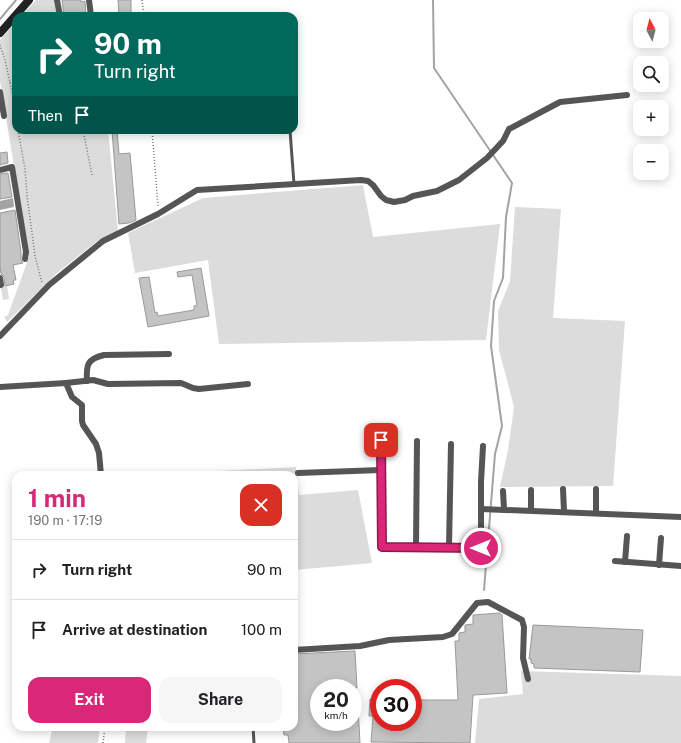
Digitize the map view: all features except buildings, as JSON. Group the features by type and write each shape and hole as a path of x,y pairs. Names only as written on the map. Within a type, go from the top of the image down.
{"street":[{"path":"19,12 30,0"},
{"path":"57,0 59,12"},
{"path":"89,0 90,12"},
{"path":"0,33 12,20"},
{"path":"0,92 4,116"},
{"path":"0,336 49,284 103,241 158,214 196,190 361,180 368,181 373,185 386,200 394,202 405,200 413,196 437,191 459,180 487,158 503,140 509,129 560,102 627,95"},
{"path":"0,170 12,167 26,252 25,259"},
{"path":"0,278 1,285"},
{"path":"87,381 87,367 89,362 96,357 104,355 169,354"},
{"path":"0,387 93,380 108,384 181,383 199,389 248,384"},
{"path":"66,383 72,397 82,405 82,421 96,444 99,453 101,471"},
{"path":"381,440 382,547 481,548"},
{"path":"416,547 417,440"},
{"path":"449,547 451,444"},
{"path":"481,559 483,446"},
{"path":"298,473 381,470"},
{"path":"564,489 564,511"},
{"path":"596,489 596,513"},
{"path":"531,490 531,510"},
{"path":"504,491 504,509"},
{"path":"481,508 681,517"},
{"path":"625,562 627,536"},
{"path":"659,565 661,538"},
{"path":"615,561 681,566"},
{"path":"298,650 360,646 389,640 443,637 452,634 477,603 488,602 522,620 524,627 523,658 528,679"}],"lane":[{"path":"290,134 294,184"},
{"path":"253,731 254,743"}],"path":[{"path":"142,0 144,12"},
{"path":"0,45 12,91"},
{"path":"19,134 25,169 35,256 44,291"},
{"path":"84,134 92,175"},
{"path":"152,134 158,214"},
{"path":"103,743 104,731"}],"shaded area":[{"path":"36,0 55,0 56,12 25,12"},
{"path":"12,26 12,134 108,134 118,231 96,242 57,273 7,322 4,317 8,315 29,257 0,81 0,40"},
{"path":"363,185 373,237 500,224 486,340 219,344 208,260 135,273 128,233 203,198"},
{"path":"13,198 14,207 0,210 0,201"},
{"path":"515,207 561,209 553,318 625,321 613,486 500,487 508,450 514,407 499,350 498,311 510,281"},
{"path":"7,286 9,299 3,300 1,288"},
{"path":"296,467 296,471 218,471"},
{"path":"298,486 299,495 358,490 372,563 298,570"},
{"path":"521,671 681,676 681,743 475,743 479,699 523,694"},
{"path":"52,731 100,731 98,743 49,743"},
{"path":"126,731 148,731 146,743 125,743"}],"waterway":[{"path":"0,19 16,0"},
{"path":"433,0 434,68 512,183 506,217 503,278 494,301 491,346 502,426 495,454 484,590"}],"route":[{"path":"381,440 382,547 481,548"}]}
